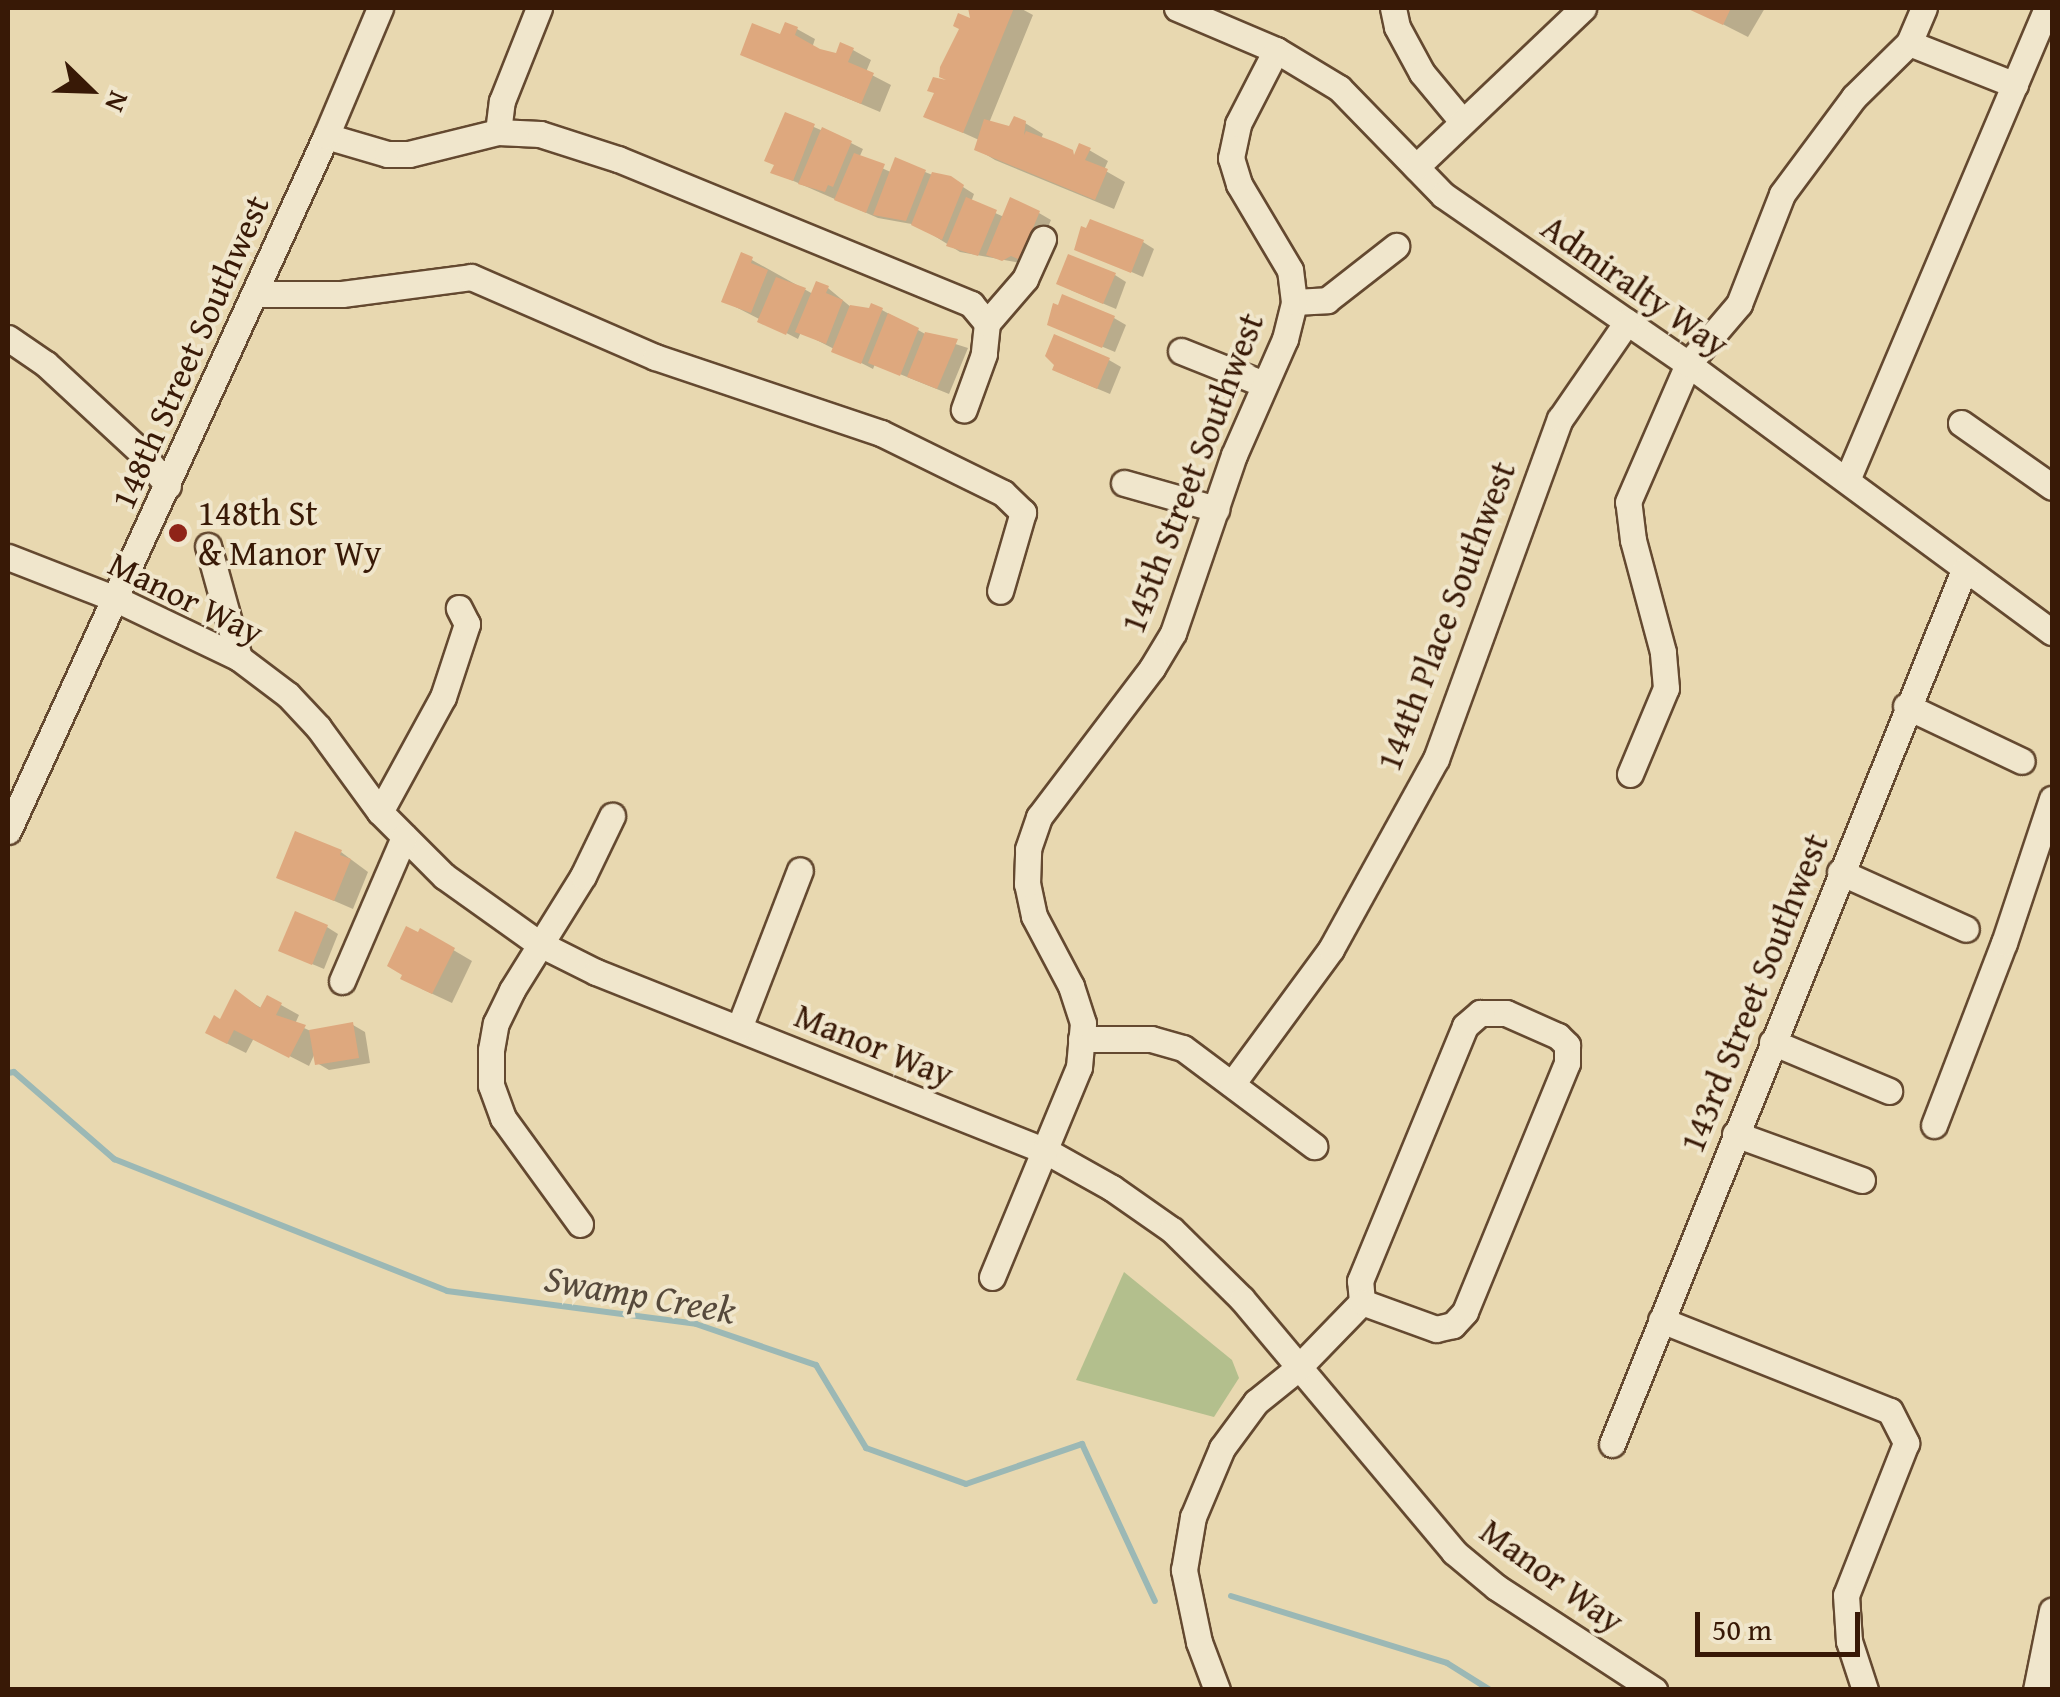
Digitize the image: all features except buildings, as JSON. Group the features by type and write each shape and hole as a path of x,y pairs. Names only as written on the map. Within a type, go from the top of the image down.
{"street":[{"name":"148th Street Southwest","path":"8,828 168,486 380,8"},
{"path":"498,132 502,101 539,8"},
{"name":"Admiralty Way","path":"1176,8 1276,50 1340,88 1443,196 1688,364 2052,632"},
{"path":"1393,8 1397,26 1422,73 1462,121"},
{"path":"1416,167 1583,8"},
{"path":"1630,774 1666,688 1663,652 1633,540 1628,502 1688,364 1740,304 1782,194 1854,97 1909,43 1924,8"},
{"path":"1847,480 2047,8"},
{"path":"1909,43 2015,85"},
{"name":"145th Street Southwest","path":"1046,1151 1079,1067 1083,1023 1071,986 1034,916 1027,884 1028,849 1039,817 1152,668 1173,633 1216,509 1285,339 1294,302 1290,270 1239,184 1231,158 1238,124 1276,50"},
{"path":"326,136 387,154 409,154 498,132 540,134 618,159 971,304 987,323"},
{"path":"964,408 984,354 987,323 1026,279 1043,239"},
{"name":"145th Street Southwest","path":"1294,302 1327,300 1396,246"},
{"path":"254,294 342,294 471,276 654,357 881,433 1003,493 1024,512 1000,591"},
{"name":"144th Place Southwest","path":"1232,1084 1331,948 1436,759 1560,420 1627,322"},
{"path":"8,338 46,364 112,425 168,486"},
{"path":"1181,351 1264,384"},
{"path":"1961,422 2052,487"},
{"path":"1124,483 1216,509"},
{"path":"208,546 239,658"},
{"name":"Manor Way","path":"8,557 116,598 239,658 288,696 318,727 380,812 444,876 538,943 1046,1151 1112,1188 1172,1230 1242,1299 1454,1552 1496,1587 1654,1690"},
{"name":"143rd Street Southwest","path":"1612,1444 1964,570"},
{"path":"380,812 443,697 468,624 459,608"},
{"path":"1906,706 2022,761"},
{"path":"1934,1125 2004,943 2052,799"},
{"path":"580,1224 503,1118 491,1085 496,1024 538,943 583,876 612,816"},
{"path":"342,981 404,836"},
{"path":"739,1028 800,870"},
{"path":"1840,872 1966,928"},
{"path":"1216,1690 1199,1642 1184,1570 1192,1517 1222,1448 1256,1402 1297,1369 1362,1302 1360,1281 1465,1026 1480,1013 1506,1013 1541,1026 1567,1045 1567,1063 1465,1312 1452,1326 1436,1329 1362,1302"},
{"path":"1081,1039 1151,1039 1183,1048 1314,1146"},
{"path":"1772,1042 1889,1091"},
{"path":"1735,1134 1862,1180"},
{"path":"992,1277 1046,1151"},
{"path":"1661,1320 1890,1411 1906,1443 1846,1596 1849,1640 1865,1690"},
{"path":"2036,1690 2052,1611"}],"green space":[{"path":"1124,1272 1232,1360 1239,1378 1214,1417 1076,1380"}],"waterway":[{"name":"Swamp Creek","path":"8,1073 14,1072 114,1159 447,1291 696,1324 816,1365 866,1448 966,1484 1082,1444 1155,1601"},
{"name":"Swamp Creek","path":"1231,1596 1447,1663 1490,1690"}],"place":[{"name":"148th St & Manor Wy","path":"178,533"}]}
